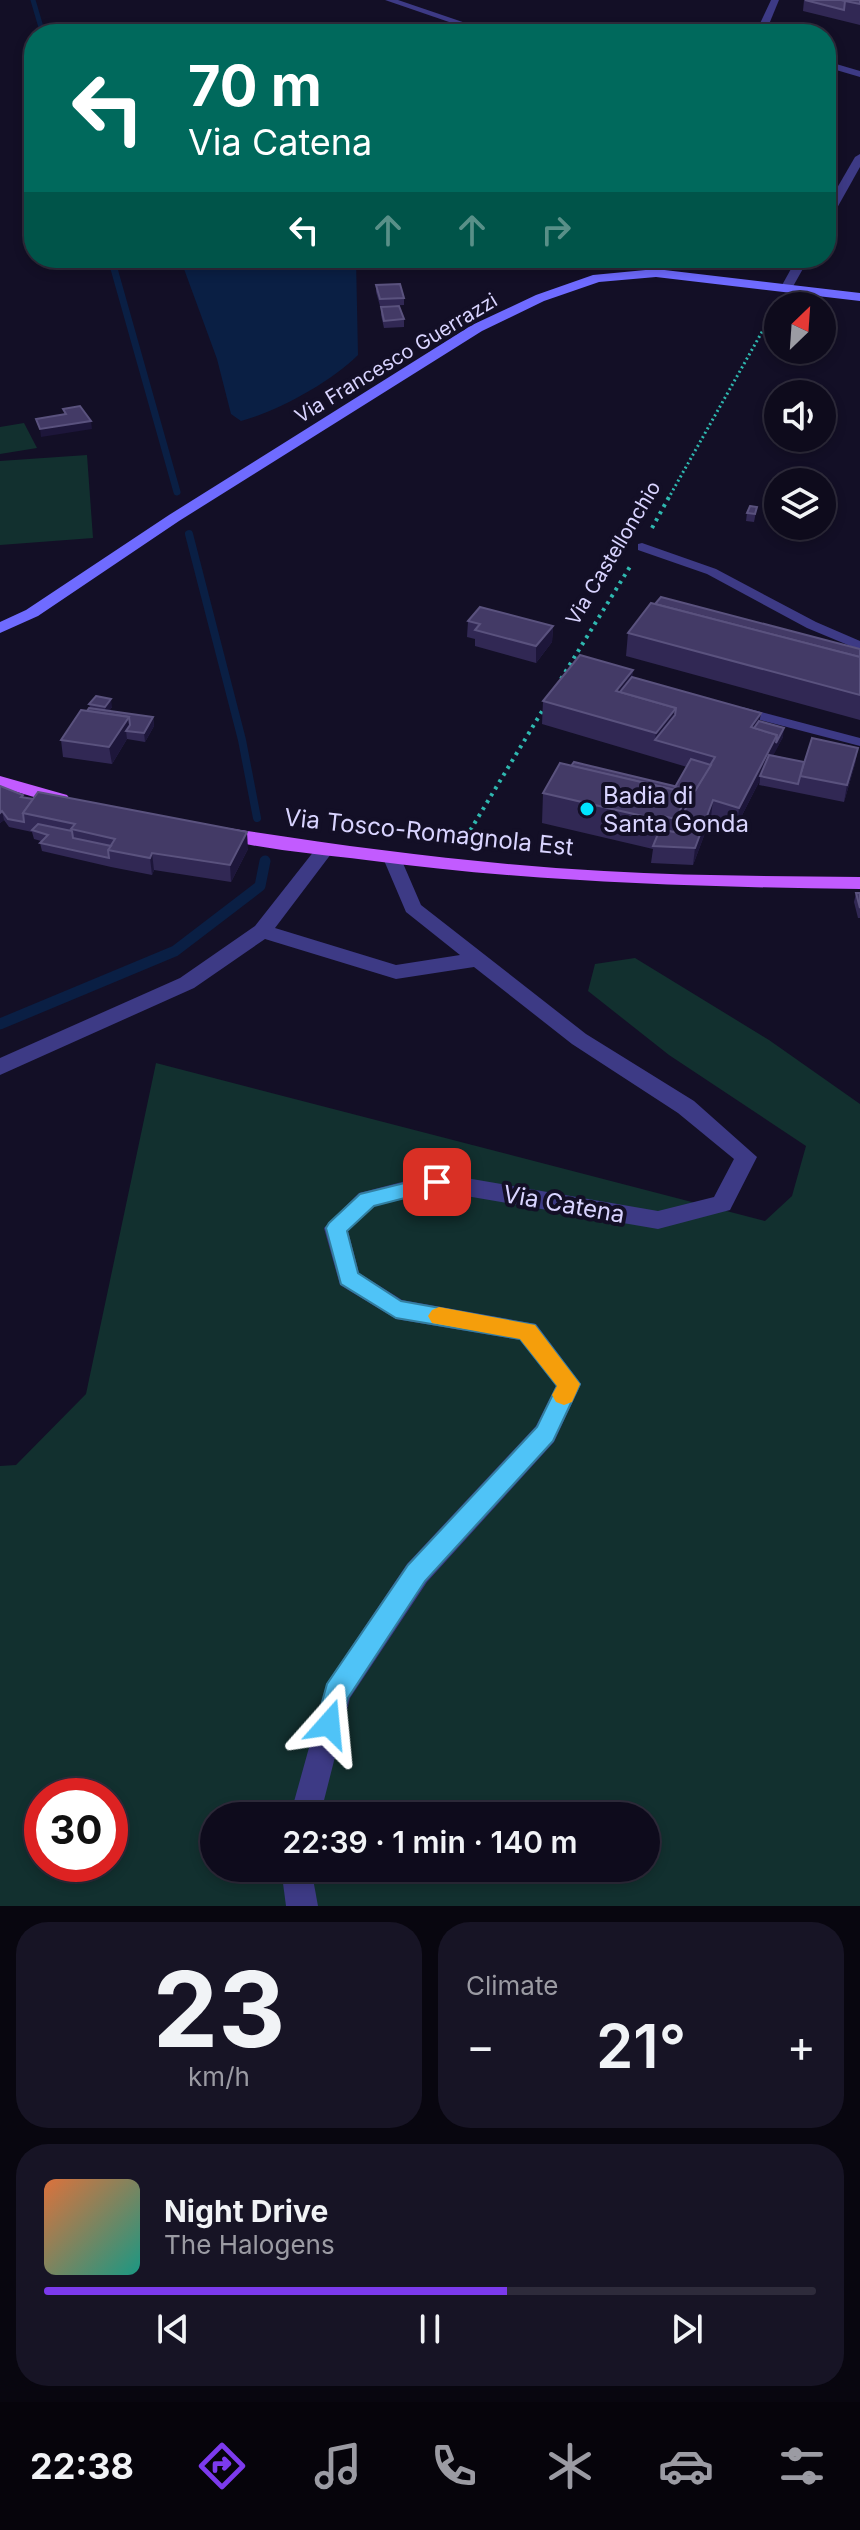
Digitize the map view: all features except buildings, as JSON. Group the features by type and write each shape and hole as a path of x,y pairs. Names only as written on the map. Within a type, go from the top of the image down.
{"main road":[{"name":"Via Francesco Guerrazzi","path":"0,628 32,613 187,509 477,328 540,298 597,278 656,273 860,297"},
{"path":"0,781 79,804"},
{"name":"Via Tosco-Romagnola Est","path":"200,830 325,850 448,864 657,879 860,883"}],"street":[{"path":"389,0 462,24"},
{"path":"764,24 775,0"},
{"path":"836,67 860,74"},
{"path":"836,199 860,157"},
{"path":"787,287 797,268"},
{"path":"0,1067 187,983 262,931 325,850"},
{"name":"Via Catena","path":"309,1802 337,1693 417,1573 545,1434 569,1384 527,1331 396,1309 348,1278 336,1228 367,1199 437,1182 658,1220 722,1204 746,1157 686,1107 579,1039 413,908 392,858"},
{"path":"262,931 396,972 479,959"},
{"path":"298,1882 302,1906"}],"lane":[{"path":"642,547 693,563 735,583 777,609 860,646"},
{"path":"727,707 860,742"}],"path":[{"name":"Via Castellonchio","path":"557,686 642,547 787,287"},
{"path":"448,864 478,821 549,700"}],"green space":[{"path":"24,423 37,448 0,454 0,427"},
{"path":"87,455 93,538 0,545 0,461"},
{"path":"635,958 769,1040 860,1104 860,1906 0,1906 0,1466 16,1465 86,1394 156,1063 765,1221 792,1196 806,1146 669,1055 588,991 595,964"}],"water":[{"path":"184,268 356,268 358,355 334,375 271,410 241,421 231,414 217,359"}],"waterway":[{"path":"33,0 40,24"},
{"path":"114,268 177,492"},
{"path":"189,534 242,740 257,818"},
{"path":"0,1024 175,951 260,886 265,861"}],"slow traffic":[{"path":"439,1316 527,1331 569,1384 564,1395"}],"place":[{"name":"Badia di Santa Gonda","path":"587,809"}],"route":[{"path":"329,1724 337,1693 417,1573 545,1434 569,1384 527,1331 396,1309 348,1278 336,1228 367,1199 437,1182"}]}
